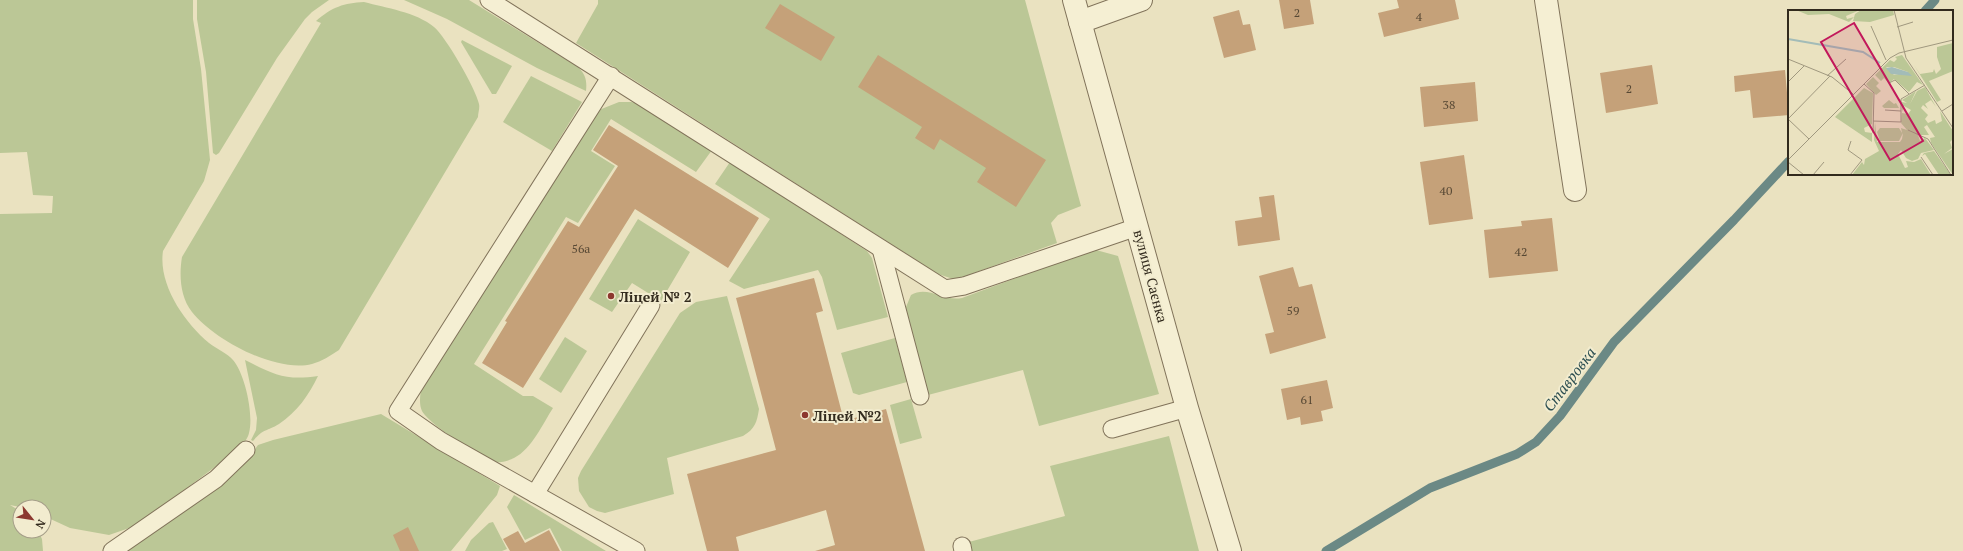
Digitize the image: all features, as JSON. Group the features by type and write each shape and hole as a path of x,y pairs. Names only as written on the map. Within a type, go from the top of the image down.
{"street":[{"name":"вулиця Саєнка","path":"1074,0 1187,408 1230,551"},
{"path":"1080,22 1141,0"},
{"path":"1546,0 1575,190"}],"lane":[{"path":"489,0 945,289 953,289 1137,227"},
{"path":"611,76 398,411 441,441 636,551"},
{"path":"881,249 920,396"},
{"path":"535,494 651,305"},
{"path":"1112,429 1187,408"},
{"path":"112,551 216,479 246,450"}],"green space":[{"path":"0,0 193,0 193,19 201,69 210,160 204,181 163,251 163,264 169,289 182,313 209,343 225,353 237,366 245,385 249,406 250,425 248,435 240,448 138,525 109,535 70,528 52,520 52,499 12,499 12,505 10,505 12,506 12,539 42,539 43,551 0,551 0,214 52,213 53,196 33,195 27,152 0,153"},
{"path":"197,0 329,0 305,19 277,58 219,153 216,155 213,153 206,72 197,19"},
{"path":"404,0 469,0 578,67 585,78 586,91 537,68 447,19"},
{"path":"598,0 1025,0 1081,206 1058,215 1051,223 1057,243 963,277 953,279 938,274 576,43 598,4"},
{"path":"364,2 410,14 434,27 446,41 467,76 479,104 478,117 339,350 312,364 281,364 247,352 230,343 202,323 192,312 185,300 181,286 182,257 321,23 316,21 327,12 338,7 350,3"},
{"path":"462,40 512,66 496,94 492,94 461,42"},
{"path":"531,76 582,102 552,151 503,122"},
{"path":"619,102 641,104 712,150 696,172 611,119 591,151 615,166 578,223 566,217 474,364 523,396 533,396 553,408 532,442 520,454 504,462 490,460 456,441 426,417 420,406 421,390 599,110"},
{"path":"730,162 867,251 872,258 888,317 837,330 822,277 818,270 744,289 729,281 770,219 715,184"},
{"path":"638,219 690,252 661,301 632,283 612,312 589,299"},
{"path":"1096,250 1118,256 1159,394 1039,426 1023,370 928,395 906,317 906,307 911,295 917,292 924,292 955,299 962,298 1089,251"},
{"path":"727,296 759,409 753,428 743,436 667,458 674,494 605,513 589,507 579,491 578,478 581,471 680,313 696,302"},
{"path":"565,337 587,351 561,393 539,379"},
{"path":"895,338 907,382 859,395 853,393 841,353"},
{"path":"245,360 272,373 288,377 297,378 318,376 311,390 297,409 279,424 263,432 253,441 251,440 256,430 257,418"},
{"path":"911,399 922,438 900,444 890,405"},
{"path":"381,414 500,486 497,495 451,551 119,551 253,452 258,445"},
{"path":"1169,436 1199,551 971,551 969,542 1065,516 1050,466"},
{"path":"514,495 606,551 562,551 550,528 525,540 507,507"},
{"path":"493,522 507,549 502,551 465,551 471,540 489,523"}],"building":[{"path":"1279,0 1310,0 1314,24 1284,29"},
{"path":"1397,0 1455,0 1459,19 1384,37 1378,13 1399,8"},
{"path":"780,4 835,37 821,61 765,28"},
{"path":"1239,10 1243,25 1250,24 1256,50 1224,58 1213,17"},
{"path":"878,55 1046,160 1016,207 977,182 986,168 940,139 934,150 915,138 922,127 858,87"},
{"path":"1652,65 1658,104 1606,113 1600,73"},
{"path":"1785,70 1788,115 1753,118 1750,90 1735,92 1734,76"},
{"path":"1475,82 1478,121 1424,127 1420,87"},
{"path":"609,125 759,218 728,268 635,209 523,388 482,363 507,322 505,321 568,221 579,227 618,166 593,150"},
{"path":"1464,155 1473,219 1429,225 1420,162"},
{"path":"1274,195 1280,240 1238,246 1235,221 1262,217 1259,197"},
{"path":"1552,218 1558,271 1489,278 1484,230 1522,226 1521,221"},
{"path":"1293,267 1299,287 1312,284 1326,338 1270,354 1265,334 1274,332 1259,276"},
{"name":"Ліцей №2","path":"814,278 823,311 816,313 844,421 886,409 925,551 815,551 835,545 826,510 736,537 739,551 707,551 687,474 776,450 736,298"},
{"path":"1327,380 1333,408 1321,411 1323,421 1301,425 1300,417 1287,420 1281,389"},
{"path":"408,527 419,551 400,551 393,535"},
{"path":"549,530 560,551 510,551 503,539 518,531 525,543"}],"waterway":[{"name":"Ставровка","path":"1926,10 1935,0"},
{"name":"Ставровка","path":"1326,551 1430,488 1517,454 1536,442 1560,416 1614,342 1734,220 1788,162"}],"place":[{"name":"Ліцей № 2","path":"611,296"},
{"name":"Ліцей №2","path":"805,415"}]}
